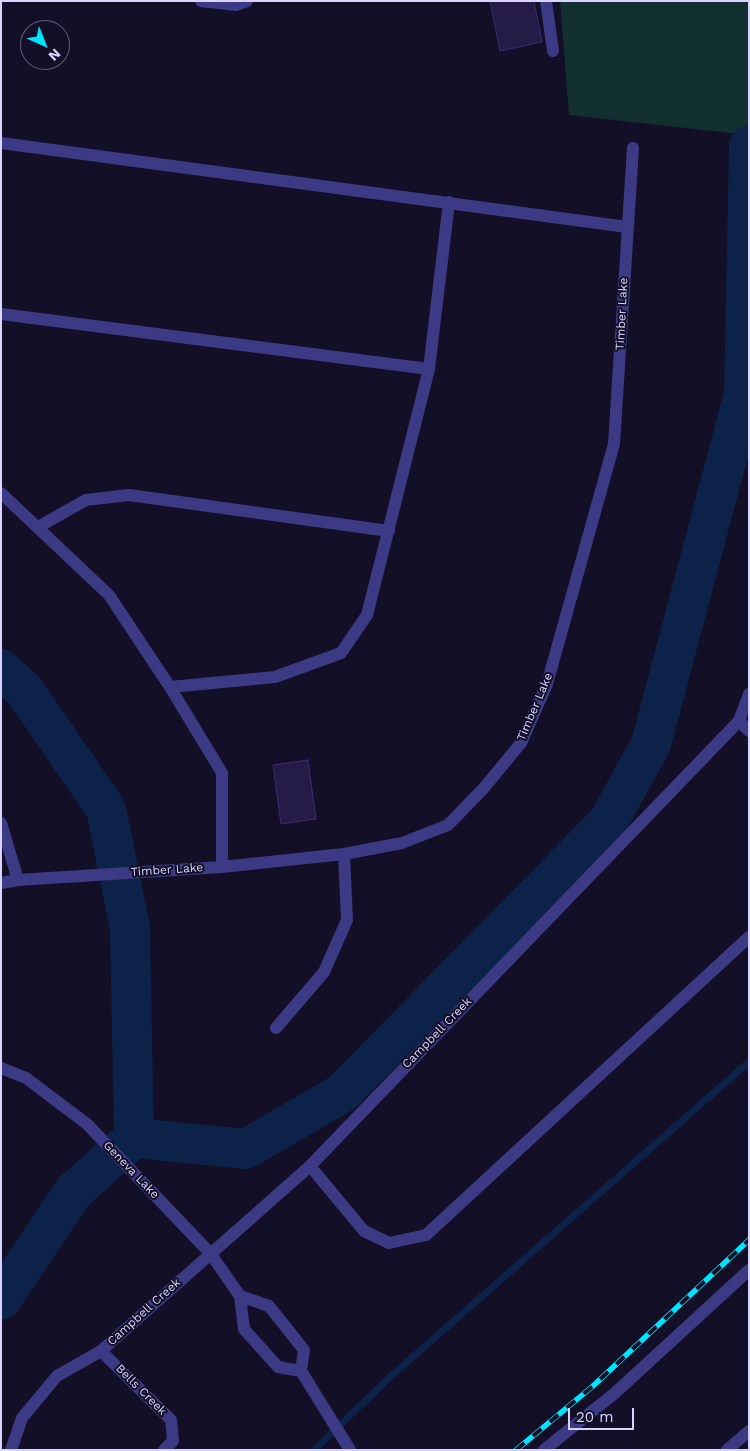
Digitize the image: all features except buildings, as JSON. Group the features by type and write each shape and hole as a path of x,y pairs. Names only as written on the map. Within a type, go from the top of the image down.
{"street":[{"path":"201,1 236,5 246,1"},
{"path":"546,1 553,51"},
{"path":"1,142 627,227"},
{"name":"Timber Lake","path":"1,884 18,880 222,867 344,854 402,843 448,825 484,789 521,743 547,684 614,444 633,148"},
{"path":"170,687 275,677 341,653 367,615 390,532 429,369 449,202"},
{"path":"1,314 429,369"},
{"path":"1,493 109,595 170,687 222,773 222,867"},
{"path":"38,527 86,500 129,495 390,532"},
{"name":"Campbell Creek","path":"102,1350 310,1166 739,721 749,694"},
{"path":"739,721 749,731"},
{"path":"1,823 18,880"},
{"path":"276,1028 324,972 347,920 344,854"},
{"path":"310,1166 364,1231 389,1243 426,1235 749,937"},
{"name":"Geneva Lake","path":"1,1068 26,1078 87,1124 210,1253 240,1296 244,1329 278,1367 302,1371"},
{"path":"544,1450 615,1393 749,1270"},
{"path":"240,1296 269,1306 304,1350 302,1371 350,1450"},
{"path":"11,1450 22,1418 57,1376 102,1350"},
{"name":"Bells Creek","path":"102,1350 171,1420 173,1441 164,1450"},
{"path":"727,1450 749,1430"}],"green space":[{"path":"560,1 749,1 749,135 569,115"}],"waterway":[{"path":"1,1300 74,1191 134,1138 246,1149 342,1093 608,822 651,744 744,394 749,146"},
{"path":"1,669 24,690 106,809 130,929 134,1138"},
{"path":"314,1450 390,1377 749,1062"}],"railway":[{"path":"516,1450 593,1386 749,1240"}]}
